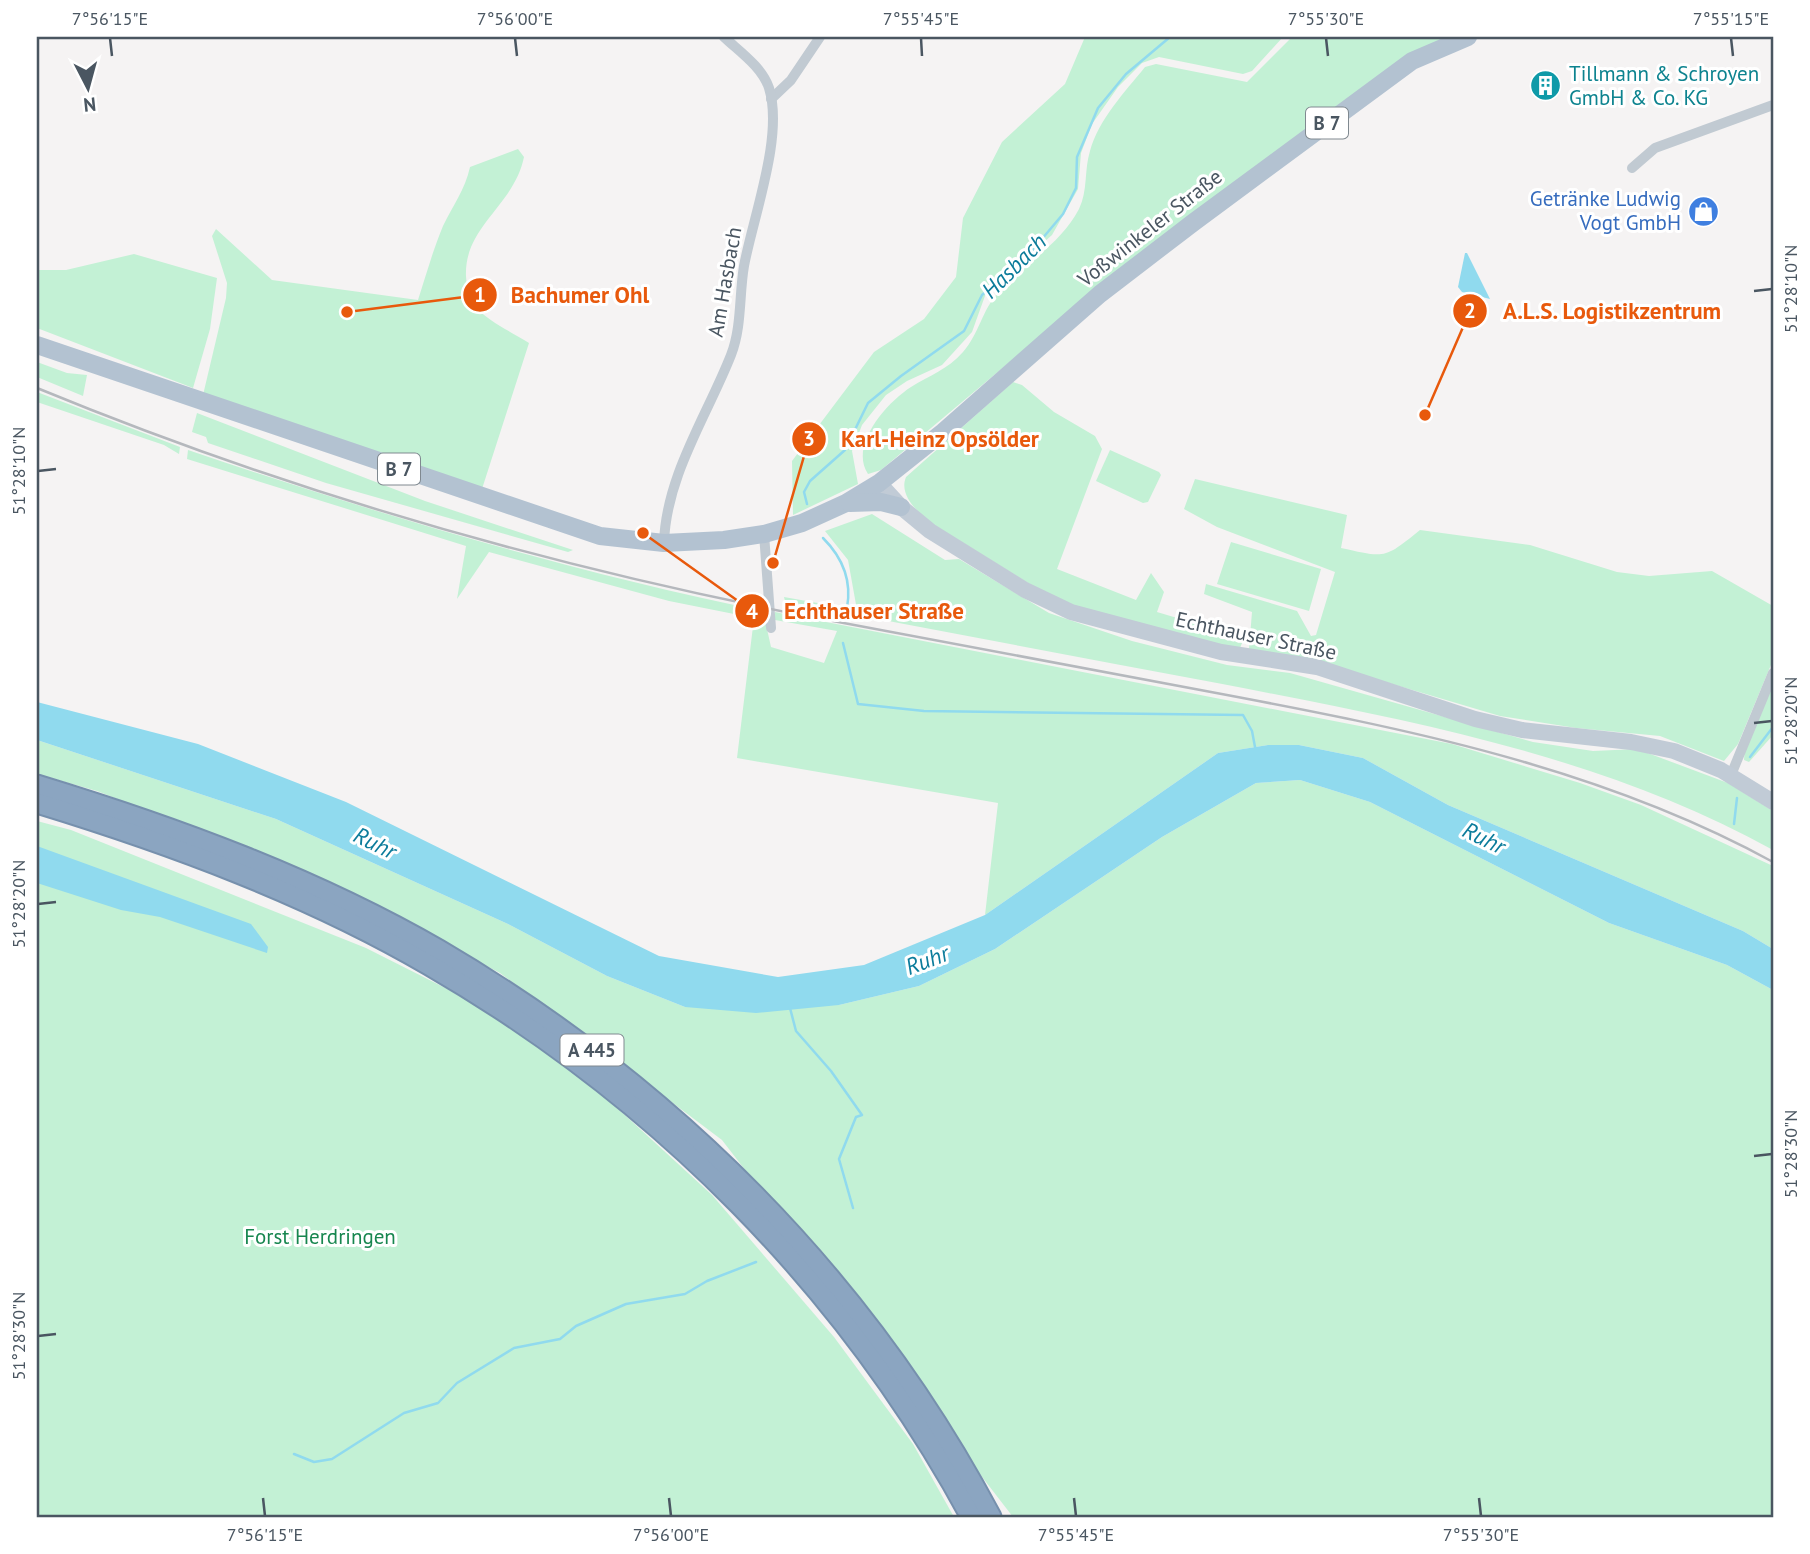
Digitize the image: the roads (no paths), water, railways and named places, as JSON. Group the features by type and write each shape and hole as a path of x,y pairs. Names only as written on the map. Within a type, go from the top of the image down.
{"highway":[{"name":"A 445","path":"37,785 167,828 343,901 436,949 526,1003 587,1046 671,1114 753,1191 853,1305 919,1395 991,1517"},
{"name":"A 445","path":"37,803 160,844 336,917 428,964 517,1018 577,1060 660,1127 740,1202 840,1316 904,1405 971,1517"}],"main road":[{"name":"Voßwinkeler Straße","path":"879,483 943,432 1100,294 1183,230 1412,61 1468,37"},
{"name":"B 7","path":"37,345 600,536 664,543 724,540 764,534 823,515 879,483"},
{"name":"Echthauser Straße","path":"879,483 901,508 943,540 1054,605 1094,620 1221,652 1303,664 1475,719 1522,730 1659,747 1731,775 1773,802"},
{"path":"846,503 881,502 901,508"}],"street":[{"name":"Am Hasbach","path":"664,543 670,492 736,339 745,263 769,156 771,99 763,76 724,37"},
{"path":"771,99 791,80 820,37"},
{"path":"1632,168 1655,148 1773,105"},
{"path":"764,534 771,628"},
{"path":"1731,775 1773,673"}],"water":[{"path":"1465,253 1490,299 1462,292 1458,287"},
{"name":"Ruhr","path":"37,702 198,744 346,802 659,956 778,977 864,965 985,915 1218,753 1268,745 1299,745 1363,758 1448,805 1743,931 1773,949 1773,990 1727,965 1609,923 1370,802 1300,780 1256,783 1162,837 995,949 919,986 839,1005 756,1013 685,1007 607,976 508,924 276,819 37,740"},
{"path":"37,846 251,924 268,947 267,953 160,917 121,910 37,883"}],"waterway":[{"name":"Hasbach","path":"807,504 804,492 810,481 845,450 868,403 964,331 982,295 1031,252 1063,214 1076,188 1077,157 1098,108 1126,74 1170,37"},
{"name":"Hasbach","path":"823,538 844,570 848,588 847,608"},
{"name":"Hasbach","path":"843,643 858,704 924,711 1243,715 1252,731 1255,747"},
{"path":"1750,757 1773,727"},
{"path":"1734,824 1737,798"},
{"path":"790,1008 796,1031 831,1071 862,1115 856,1117 839,1159 853,1208"},
{"path":"294,1454 314,1462 332,1459 404,1413 438,1403 457,1383 514,1348 560,1339 576,1326 626,1304 685,1294 707,1281 756,1262"}],"railway":[{"path":"37,388 130,425 318,491 413,520 606,572 801,615 1355,720 1499,755 1639,800 1707,829 1773,862"}],"place":[{"name":"Tillmann & Schroyen GmbH & Co. KG","path":"1546,86"},
{"name":"Getränke Ludwig Vogt GmbH","path":"1704,211"},
{"name":"Bachumer Ohl","path":"347,312"},
{"name":"A.L.S. Logistikzentrum","path":"1425,415"},
{"name":"Echthauser Straße","path":"643,533"},
{"name":"Karl-Heinz Opsölder","path":"773,563"}],"park label":[{"name":"Forst Herdringen","path":"320,1237"}]}
